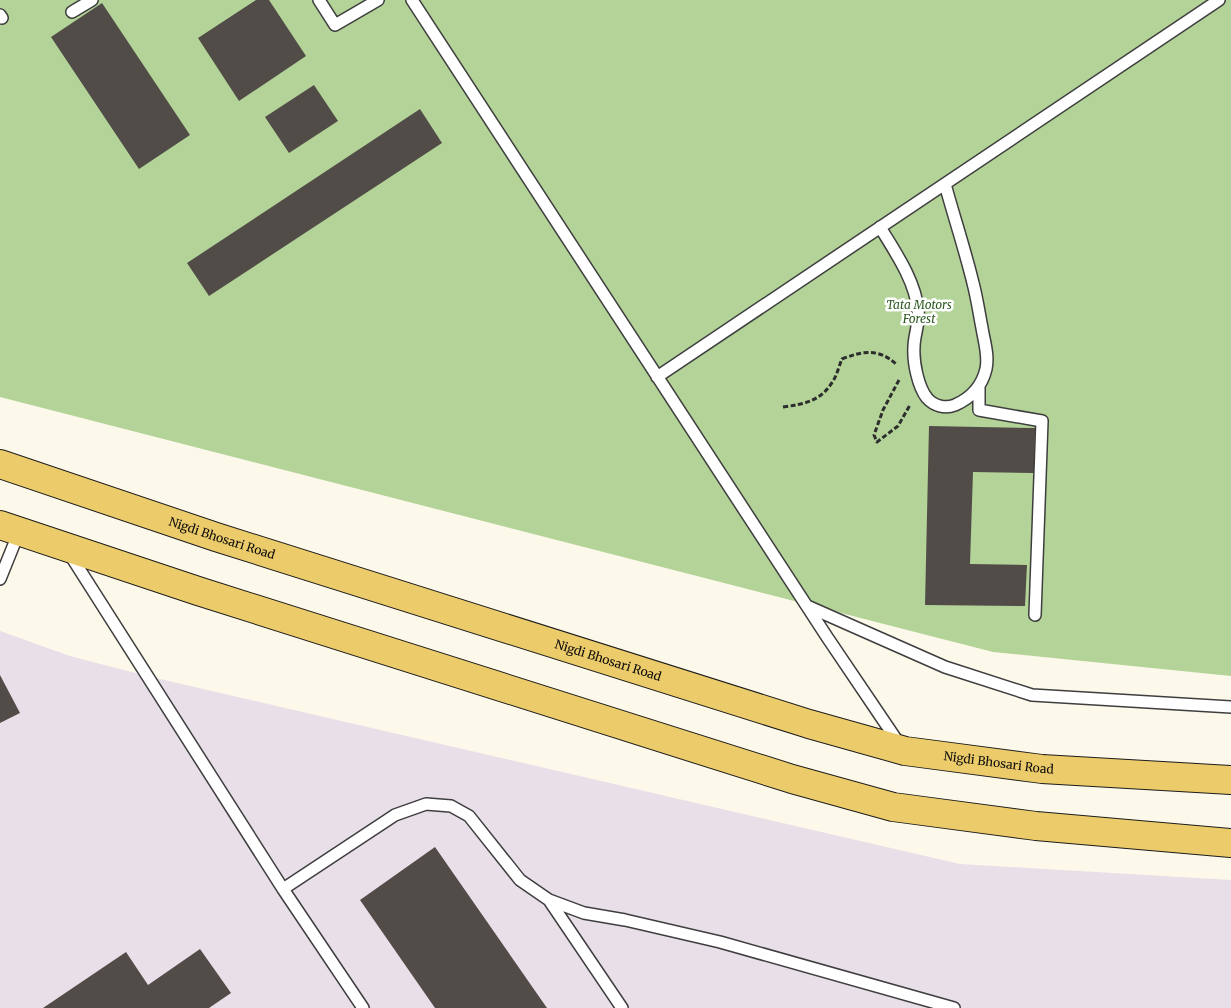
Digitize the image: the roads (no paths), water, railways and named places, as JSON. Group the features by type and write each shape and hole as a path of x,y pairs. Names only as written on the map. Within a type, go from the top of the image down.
{"main road":[{"name":"Nigdi Bhosari Road","path":"0,464 216,537 809,724 905,751 1042,769 1231,780"},
{"path":"9,528 198,591 754,767 893,807 1036,826 1231,843"}],"lane":[{"path":"72,12 92,0"},
{"path":"319,0 335,26 378,0"},
{"path":"412,0 807,606 905,751"},
{"path":"657,377 1219,0"},
{"path":"880,227 906,270 919,310 914,348 916,372 921,388 933,404 942,407 952,406 973,394 979,386 987,367 986,348 973,282 945,184"},
{"path":"979,386 979,410 1042,421 1035,615"},
{"path":"0,579 9,528"},
{"path":"66,547 283,889 363,1008"},
{"path":"807,606 945,667 1032,695 1231,707"},
{"path":"283,889 395,815 426,804 451,806 468,816 520,880 550,900 584,913 625,920 720,942 954,1008"},
{"path":"550,900 622,1008"}],"park label":[{"name":"Tata Motors Forest","path":"919,312"}]}
